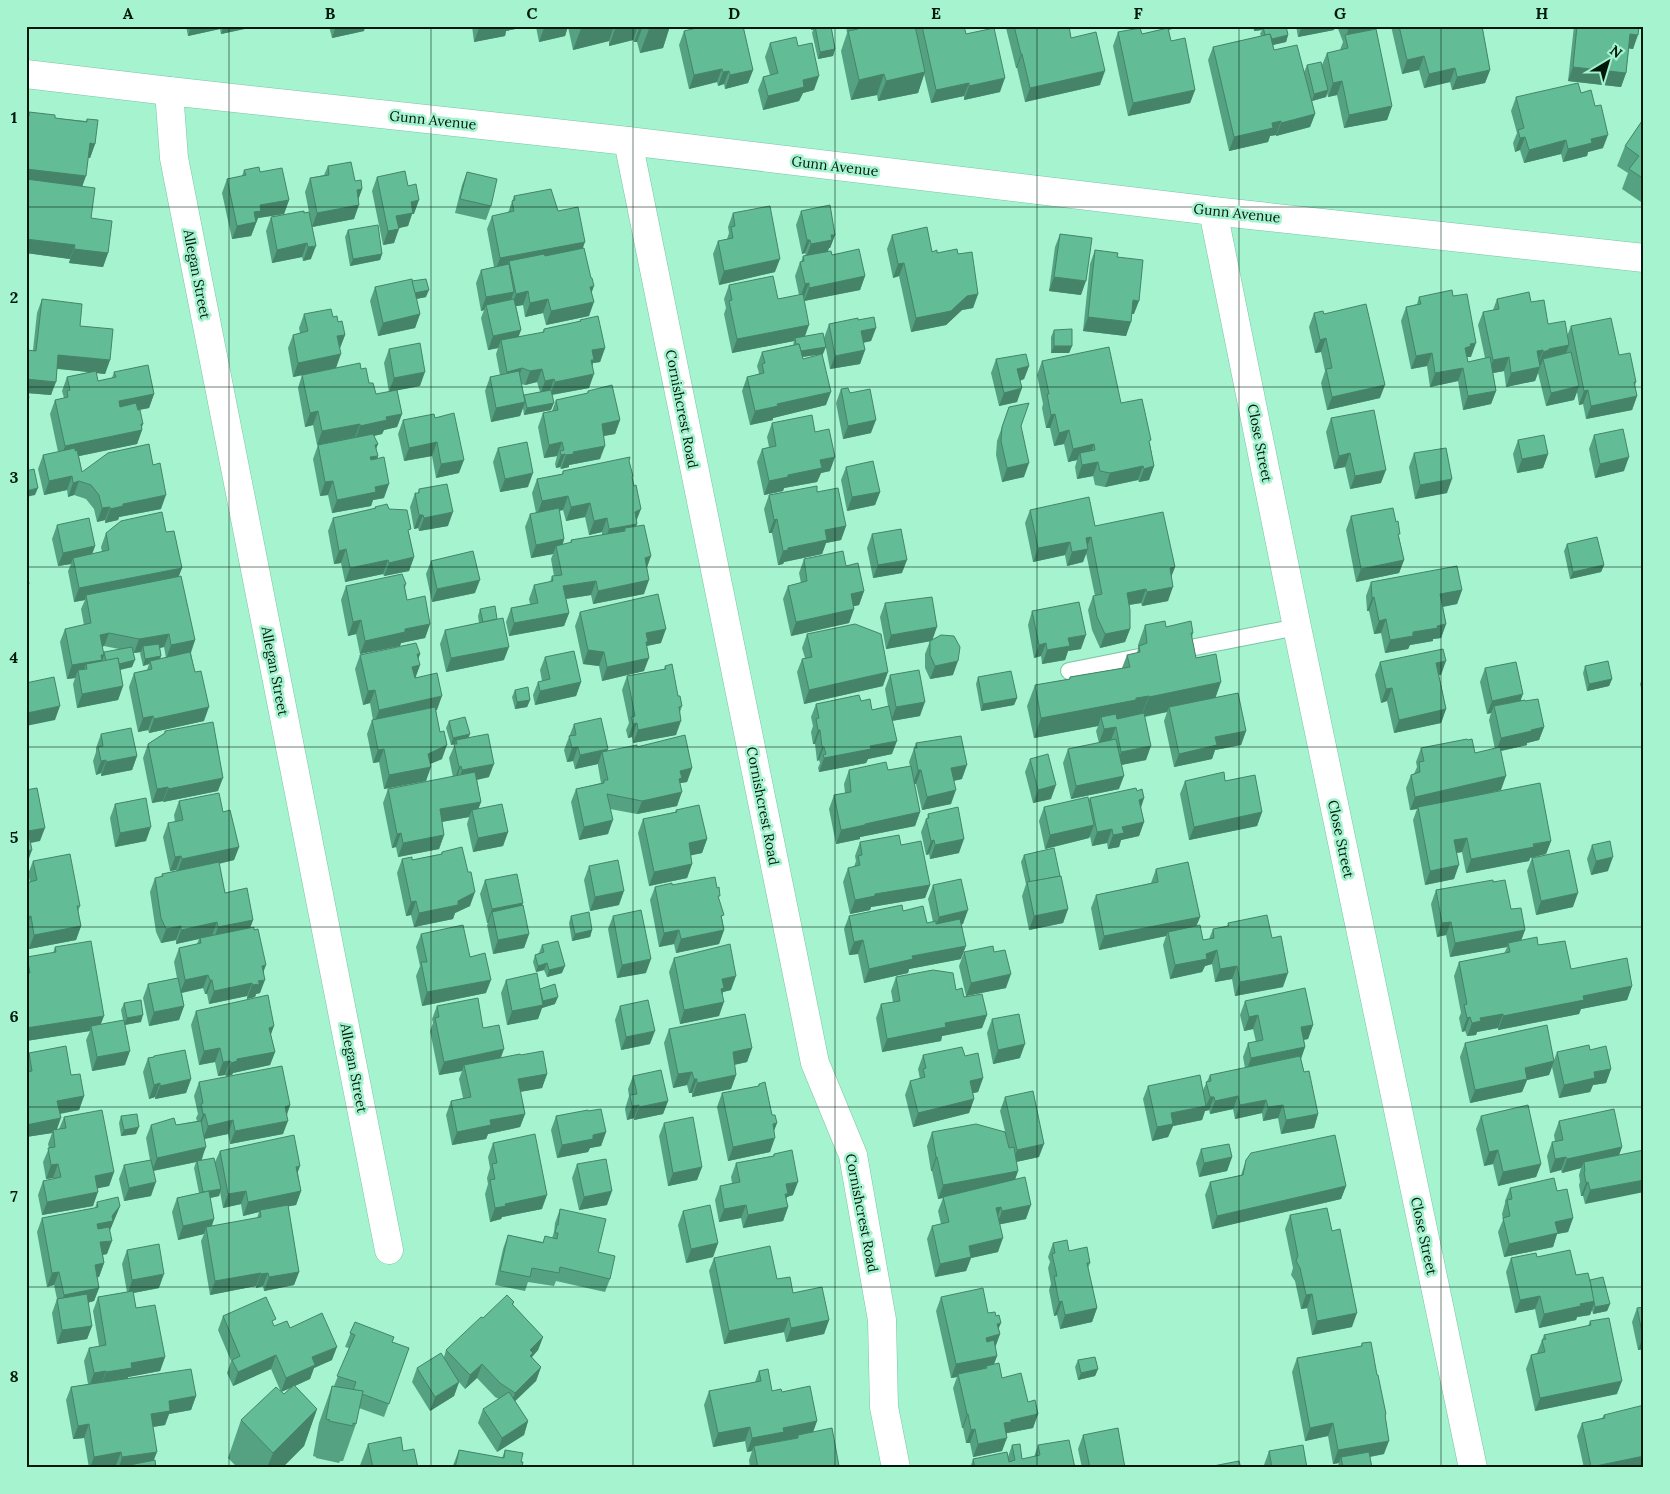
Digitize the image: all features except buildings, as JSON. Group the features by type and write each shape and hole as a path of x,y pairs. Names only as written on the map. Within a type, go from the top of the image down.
{"street":[{"name":"Gunn Avenue","path":"26,74 169,92 628,141 1213,210 1644,258"},
{"name":"Allegan Street","path":"169,92 174,158 389,1250"},
{"name":"Cornishcrest Road","path":"628,141 815,1063 853,1155 882,1320 884,1408 896,1468"},
{"name":"Close Street","path":"1213,210 1297,627 1472,1468"}],"lane":[{"path":"1185,649 1297,627"},
{"path":"1069,671 1139,657"}]}
